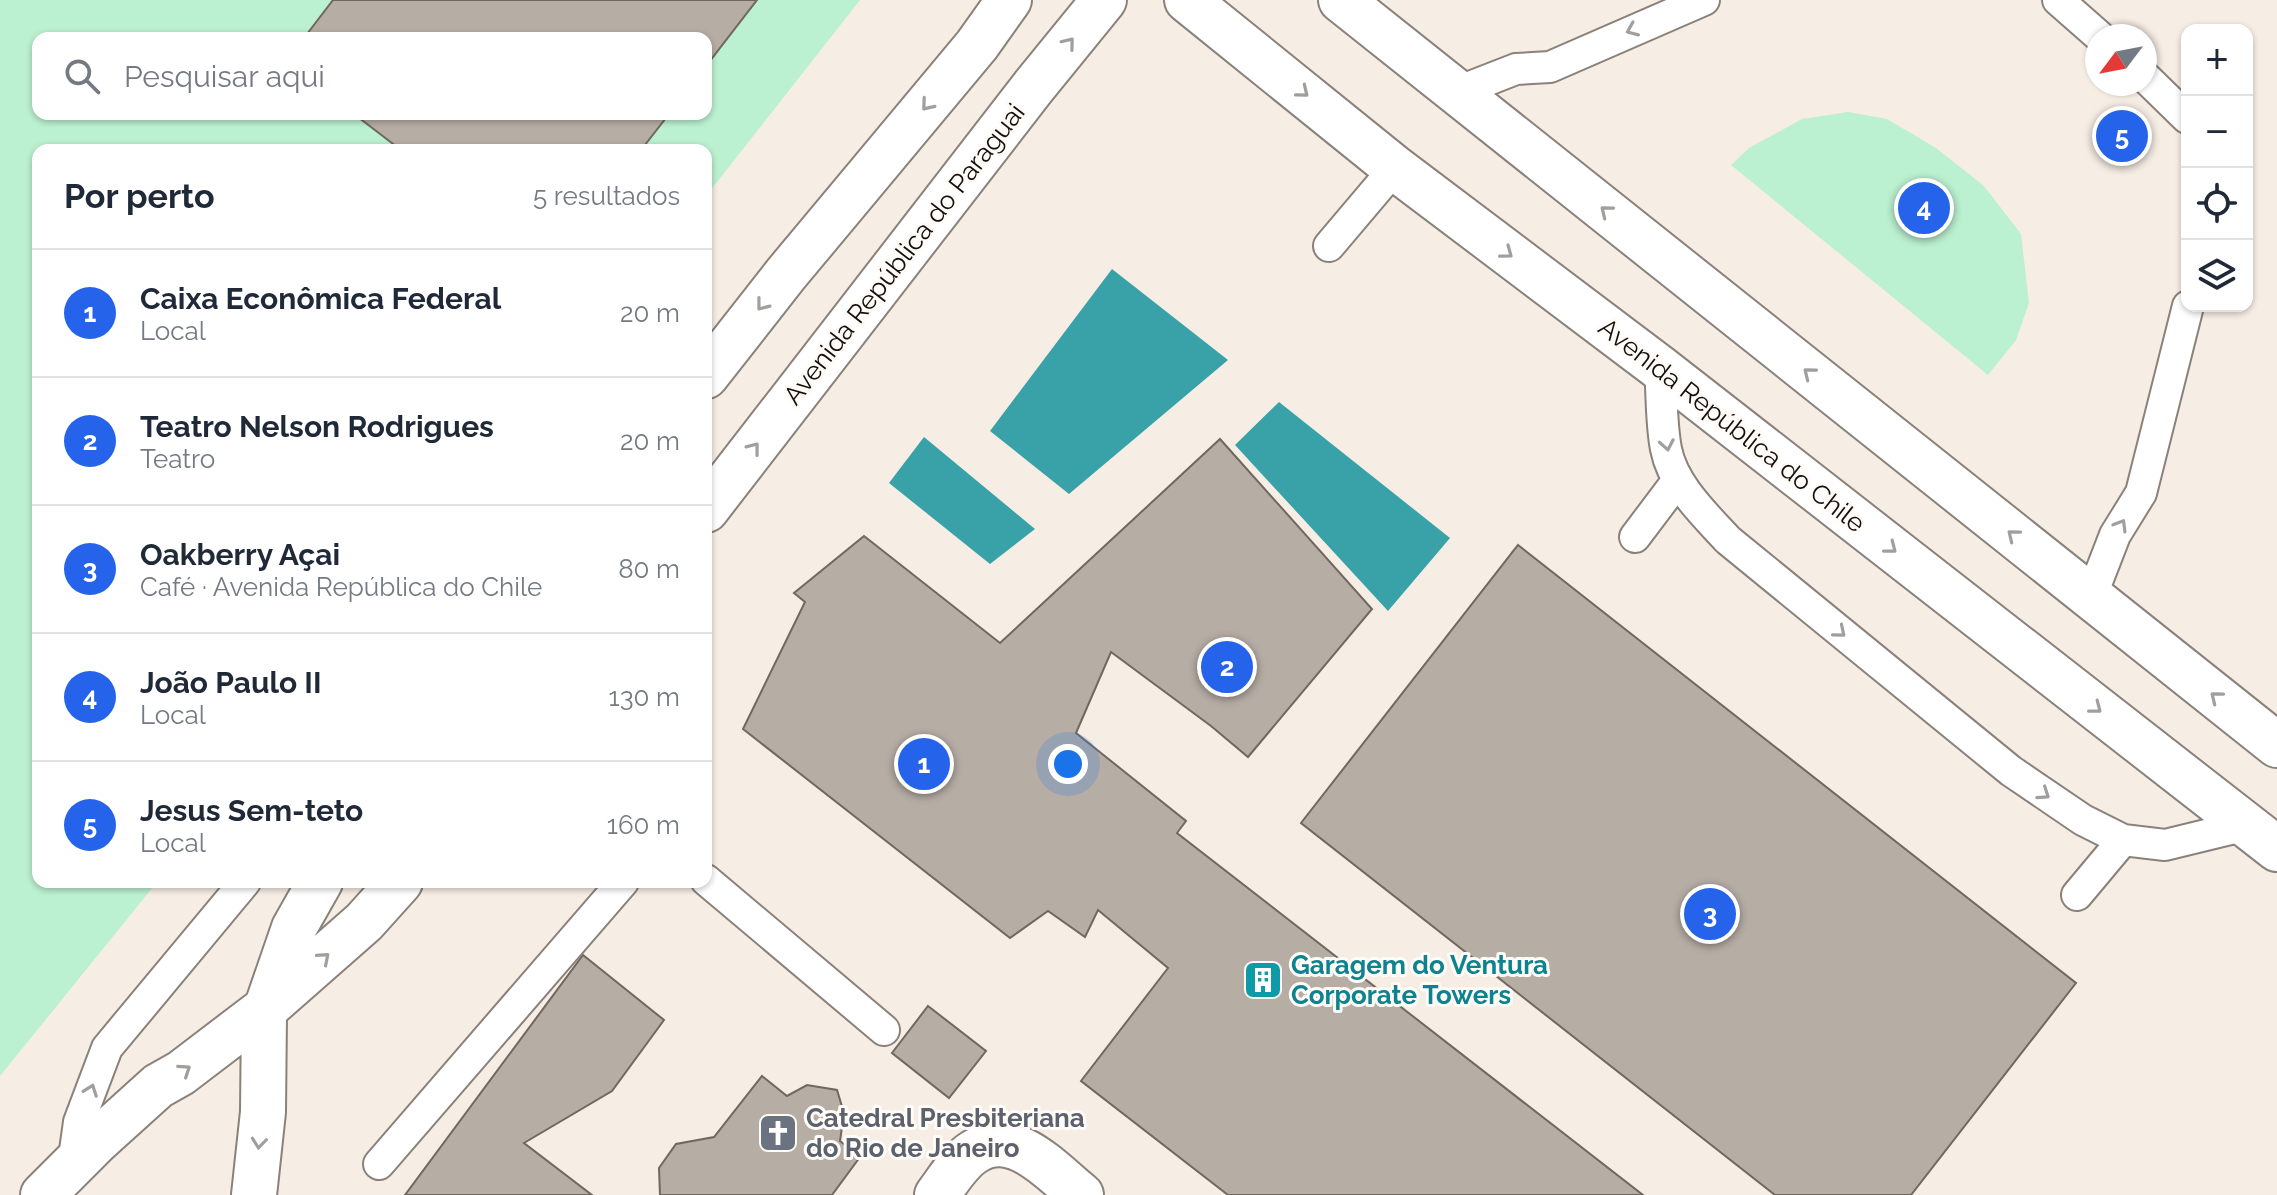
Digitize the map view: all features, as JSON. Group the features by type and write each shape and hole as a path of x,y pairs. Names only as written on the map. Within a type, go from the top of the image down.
{"main road":[{"path":"712,368 786,274 977,45 1009,0"},
{"name":"Avenida República do Paraguai","path":"712,502 1104,0"},
{"name":"Avenida República do Chile","path":"1187,0 1395,168 1660,368 2262,837"},
{"path":"1341,0 2277,745"},
{"path":"254,1195 263,1112 265,1009 294,928 317,888"},
{"path":"58,1180 158,1086 181,1073 265,1009 364,922 395,888"},
{"path":"937,1195 975,1151 1001,1145 1025,1150 1081,1195"}],"lane":[{"path":"1457,92 1516,69 1550,67 1704,0"},
{"path":"2058,0 2085,24"},
{"path":"2157,89 2181,112"},
{"path":"1329,246 1395,168"},
{"path":"2091,597 2115,535 2141,493 2186,312"},
{"path":"1660,368 1666,450 1678,480 1695,504 1728,540 2011,771 2083,820 2123,840 2165,845 2262,837"},
{"path":"1635,537 1678,480"},
{"path":"2077,895 2123,840"},
{"path":"712,885 884,1030"},
{"path":"58,1180 107,1048 240,888"},
{"path":"379,1164 618,888"}],"green space":[{"path":"0,0 860,0 712,188 712,144 32,144 32,888 152,888 0,1076"},
{"path":"1848,112 1887,119 1936,148 1984,186 2021,234 2029,303 2016,340 1988,375 1731,165 1749,148 1802,119"}],"water":[{"path":"1112,269 1228,360 1069,494 990,431"},
{"path":"1279,402 1450,538 1388,611 1235,445"},
{"path":"924,437 1035,529 990,564 889,483"}],"building":[{"path":"333,0 757,0 712,58 712,32 309,32"},
{"path":"362,120 664,120 646,144 393,144"},
{"path":"1220,439 1372,609 1248,757 1111,652 1076,733 1186,821 1177,833 1643,1195 1228,1195 1081,1081 1168,968 1098,910 1085,937 1048,911 1010,938 743,729 805,602 794,593 864,536 1000,643"},
{"path":"1518,545 2076,983 1911,1195 1775,1195 1301,823"},
{"path":"583,955 664,1020 612,1091 524,1143 592,1195 405,1195"},
{"path":"928,1006 986,1051 949,1098 892,1053"},
{"name":"Catedral Presbiteriana do Rio de Janeiro","path":"762,1076 787,1096 807,1085 837,1090 844,1113 840,1141 860,1157 832,1195 660,1195 659,1168 676,1144 714,1137"}],"place":[{"name":"Jesus Sem-teto","path":"2122,136"},
{"name":"João Paulo II","path":"1924,208"},
{"name":"Teatro Nelson Rodrigues","path":"1227,667"},
{"name":"Caixa Econômica Federal","path":"924,764"},
{"name":"Oakberry Açai","path":"1710,914"},
{"name":"Garagem do Ventura Corporate Towers","path":"1263,980"},
{"name":"Catedral Presbiteriana do Rio de Janeiro","path":"778,1133"}]}
